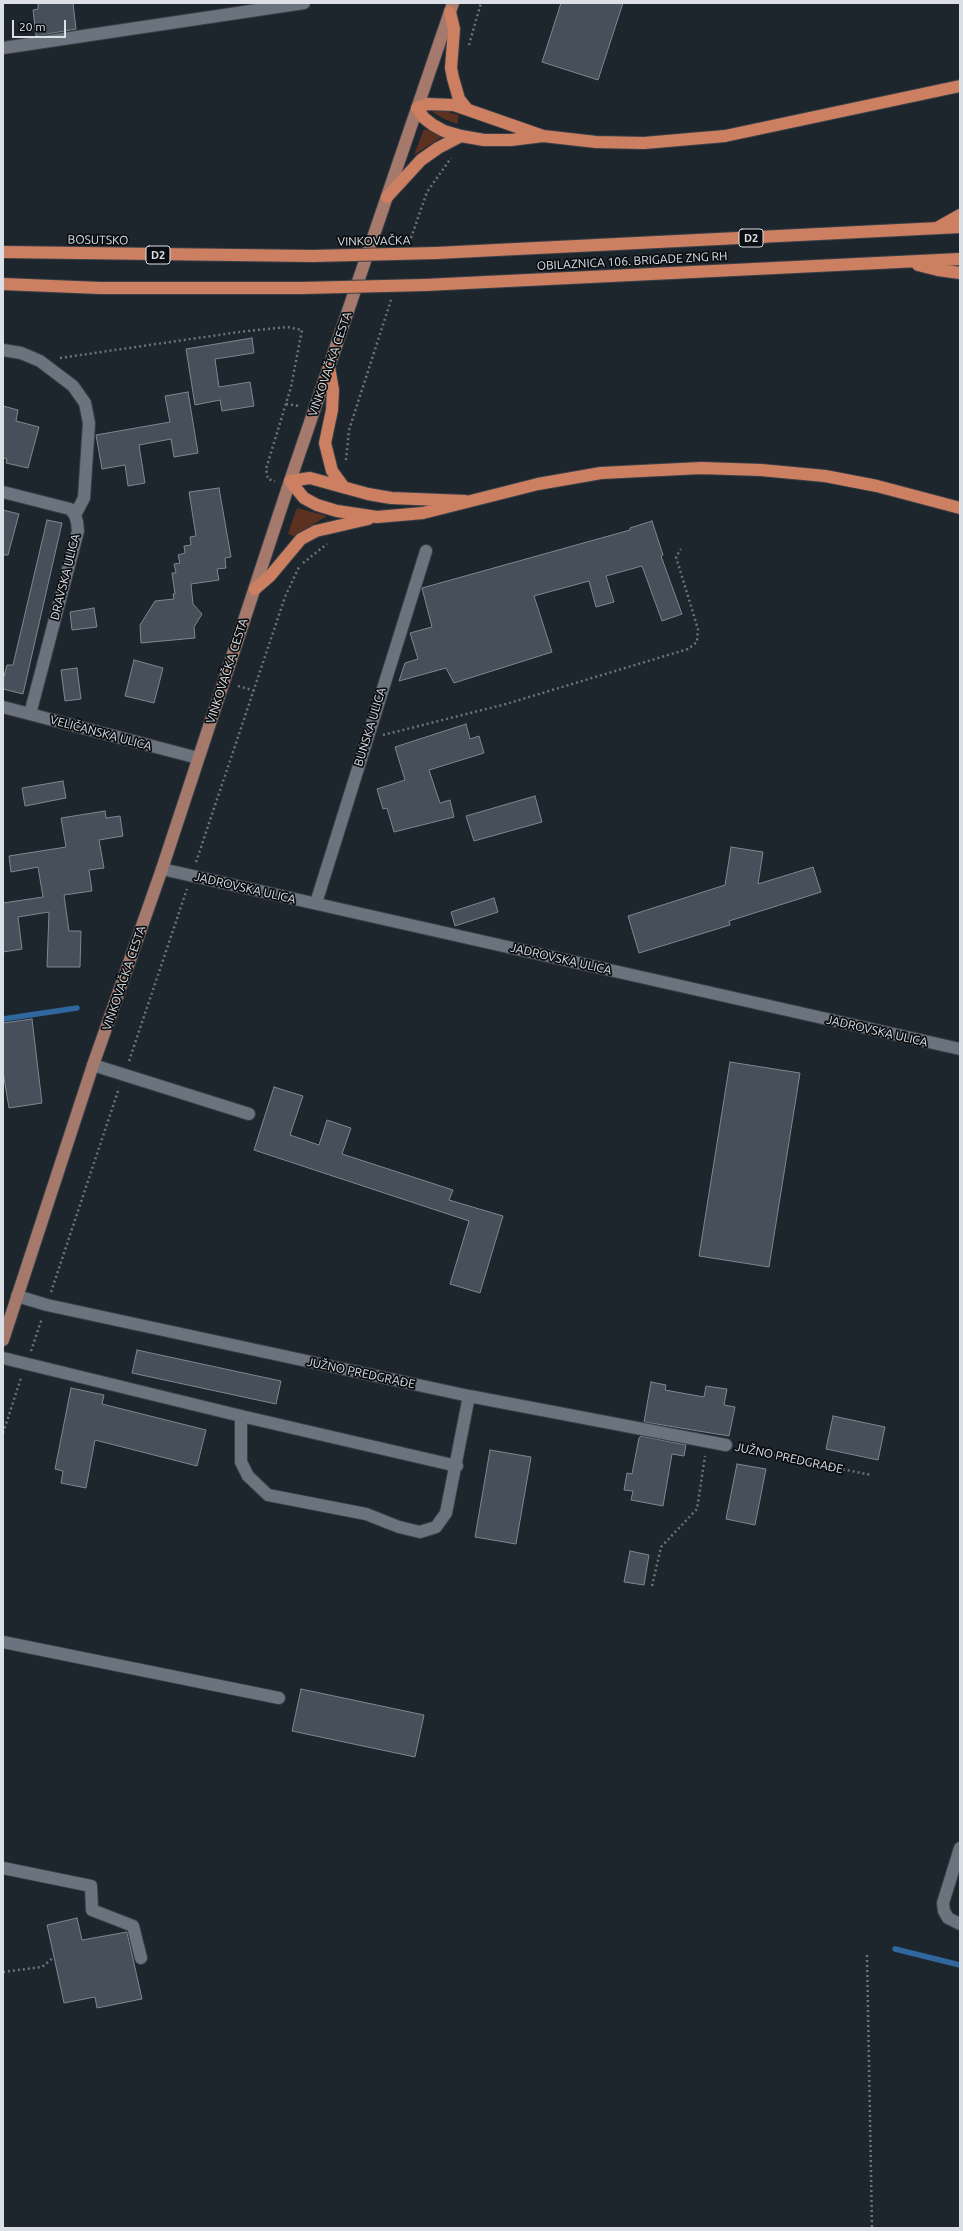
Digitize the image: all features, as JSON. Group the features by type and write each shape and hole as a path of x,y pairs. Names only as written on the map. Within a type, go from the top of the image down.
{"highway":[{"path":"451,7 454,29 452,57 453,78 459,99 467,109"},
{"path":"543,136 511,140 484,140 461,136 444,131 433,125 424,118 417,108 427,104 442,104 467,109 543,136 596,142 644,143 725,136 960,86"},
{"path":"387,197 421,160 438,148 461,136"},
{"path":"936,228 960,215"},
{"name":"OBILAZNICA 106. BRIGADE ZNG RH","path":"436,253 960,227"},
{"name":"BOSUTSKO","path":"3,252 312,256"},
{"name":"VINKOVAČKA","path":"312,256 436,253"},
{"name":"OBILAZNICA 106. BRIGADE ZNG RH","path":"3,284 100,288 302,288 425,285 960,259"},
{"path":"907,262 938,270 960,273"},
{"path":"329,367 333,390 332,410 325,443 332,471 344,486"},
{"path":"255,589 270,576 301,539 316,531 377,518 423,513 538,484 601,473 701,468 761,470 825,476 877,486 960,508"},
{"path":"290,481 310,478 344,486 368,494 391,498 466,501"},
{"path":"290,481 304,498 317,505 337,512 377,518"}],"main road":[{"name":"VINKOVAČKA CESTA","path":"3,1340 93,1065 162,869 290,481 451,7"}],"street":[{"path":"3,48 304,3"},
{"path":"3,350 21,353 40,361 73,386 85,402 89,423 84,498 75,515 70,509 3,492"},
{"name":"DRAVSKA ULICA","path":"30,714 78,531 75,515"},
{"name":"BUNSKA ULICA","path":"316,903 426,551"},
{"name":"VELIČANSKA ULICA","path":"3,707 198,758"},
{"name":"JADROVSKA ULICA","path":"162,869 960,1049"},
{"path":"93,1065 124,1076 249,1114"},
{"name":"JUŽNO PREDGRAĐE","path":"17,1296 47,1305 469,1396 726,1445"},
{"path":"3,1358 241,1416 457,1466"},
{"path":"241,1416 241,1462 248,1476 268,1495 366,1514 399,1527 420,1532 436,1527 446,1513 457,1466 469,1396"},
{"path":"3,1642 279,1698"},
{"path":"960,1848 943,1903 944,1911 948,1918 960,1924"},
{"path":"3,1868 91,1886 92,1910 133,1926 140,1958"}],"path":[{"path":"468,50 481,3"},
{"path":"409,243 427,192 446,167 461,136"},
{"path":"344,486 347,469 346,458 349,430 392,296"},
{"path":"40,361 239,332 287,327 302,330 286,404 266,469 268,479 275,481"},
{"path":"286,404 299,406"},
{"path":"3,1433 285,597 301,564 328,544 335,526"},
{"path":"367,738 506,704 688,649 697,642 698,629 676,557 680,549"},
{"path":"652,1586 661,1547 697,1509 707,1441"},
{"name":"JUŽNO PREDGRAĐE","path":"726,1445 870,1475"},
{"path":"867,1955 872,2228"},
{"path":"3,1972 42,1968 54,1956"}],"shaded area":[{"path":"436,109 459,115 457,124 442,118 433,112"},
{"path":"424,129 443,136 414,155"},
{"path":"297,508 327,516 294,536 288,534"}],"building":[{"path":"38,3 73,3 76,29 36,36 33,10 38,9"},
{"path":"561,3 623,3 598,80 542,62"},
{"path":"252,338 254,353 215,359 219,387 250,382 254,406 222,411 220,400 195,405 186,349"},
{"path":"188,392 198,453 174,457 171,439 139,445 145,483 128,486 125,465 102,469 96,435 170,422 165,396"},
{"path":"3,406 18,410 16,421 39,427 28,468 6,463 7,459 3,458"},
{"path":"219,488 231,557 225,558 226,568 217,569 219,580 191,584 193,604 202,614 194,627 195,638 141,643 140,625 155,601 174,599 173,594 175,594 172,573 176,573 174,564 180,563 178,555 185,553 184,546 191,545 190,537 196,536 189,492"},
{"path":"3,510 19,514 8,555 3,555"},
{"path":"47,520 62,523 23,694 3,689 3,680 7,665 13,665"},
{"path":"652,521 663,555 661,556 682,614 662,621 642,566 606,576 614,602 596,607 589,581 534,596 552,652 454,683 446,668 399,681 405,663 418,659 410,633 432,627 422,588 630,530 630,528"},
{"path":"94,608 97,627 72,630 70,612"},
{"path":"134,660 163,668 154,703 125,696"},
{"path":"77,668 81,699 65,701 61,670"},
{"path":"466,724 470,739 479,736 484,753 429,770 440,803 450,800 454,817 394,832 387,808 383,809 377,789 405,780 395,747"},
{"path":"63,781 66,798 25,806 22,788"},
{"path":"535,796 542,822 474,841 466,816"},
{"path":"105,811 106,818 120,816 123,836 99,840 104,868 89,870 92,891 64,895 69,931 81,931 80,967 47,967 49,912 18,917 22,949 3,952 3,903 43,897 38,867 11,872 9,856 66,847 61,818"},
{"path":"731,847 763,852 758,884 813,867 821,892 729,921 730,925 639,953 628,916 725,885"},
{"path":"494,898 498,912 455,926 451,912"},
{"path":"32,1019 42,1103 9,1108 3,1072 3,1023"},
{"path":"730,1062 800,1073 769,1267 699,1256"},
{"path":"274,1087 303,1096 290,1135 319,1145 327,1120 351,1128 342,1154 453,1190 449,1200 503,1216 480,1293 450,1284 469,1221 254,1150"},
{"path":"137,1350 281,1381 276,1404 132,1373"},
{"path":"651,1382 666,1385 665,1390 704,1397 706,1386 727,1389 724,1405 735,1407 729,1436 644,1422"},
{"path":"71,1388 104,1395 102,1404 206,1430 197,1466 95,1440 86,1488 61,1483 63,1471 55,1469"},
{"path":"833,1416 885,1427 878,1460 826,1449"},
{"path":"641,1436 686,1445 684,1456 672,1454 663,1506 631,1500 633,1491 624,1490 627,1473 632,1474 639,1438"},
{"path":"490,1450 531,1457 516,1544 475,1537"},
{"path":"737,1464 766,1469 755,1525 726,1519"},
{"path":"630,1551 649,1555 644,1585 624,1582"},
{"path":"301,1689 424,1715 415,1757 292,1731"},
{"path":"77,1918 82,1940 127,1932 142,1999 97,2008 95,1997 64,2003 47,1925"}],"waterway":[{"path":"3,1019 77,1008"},
{"path":"895,1949 960,1965"}]}
